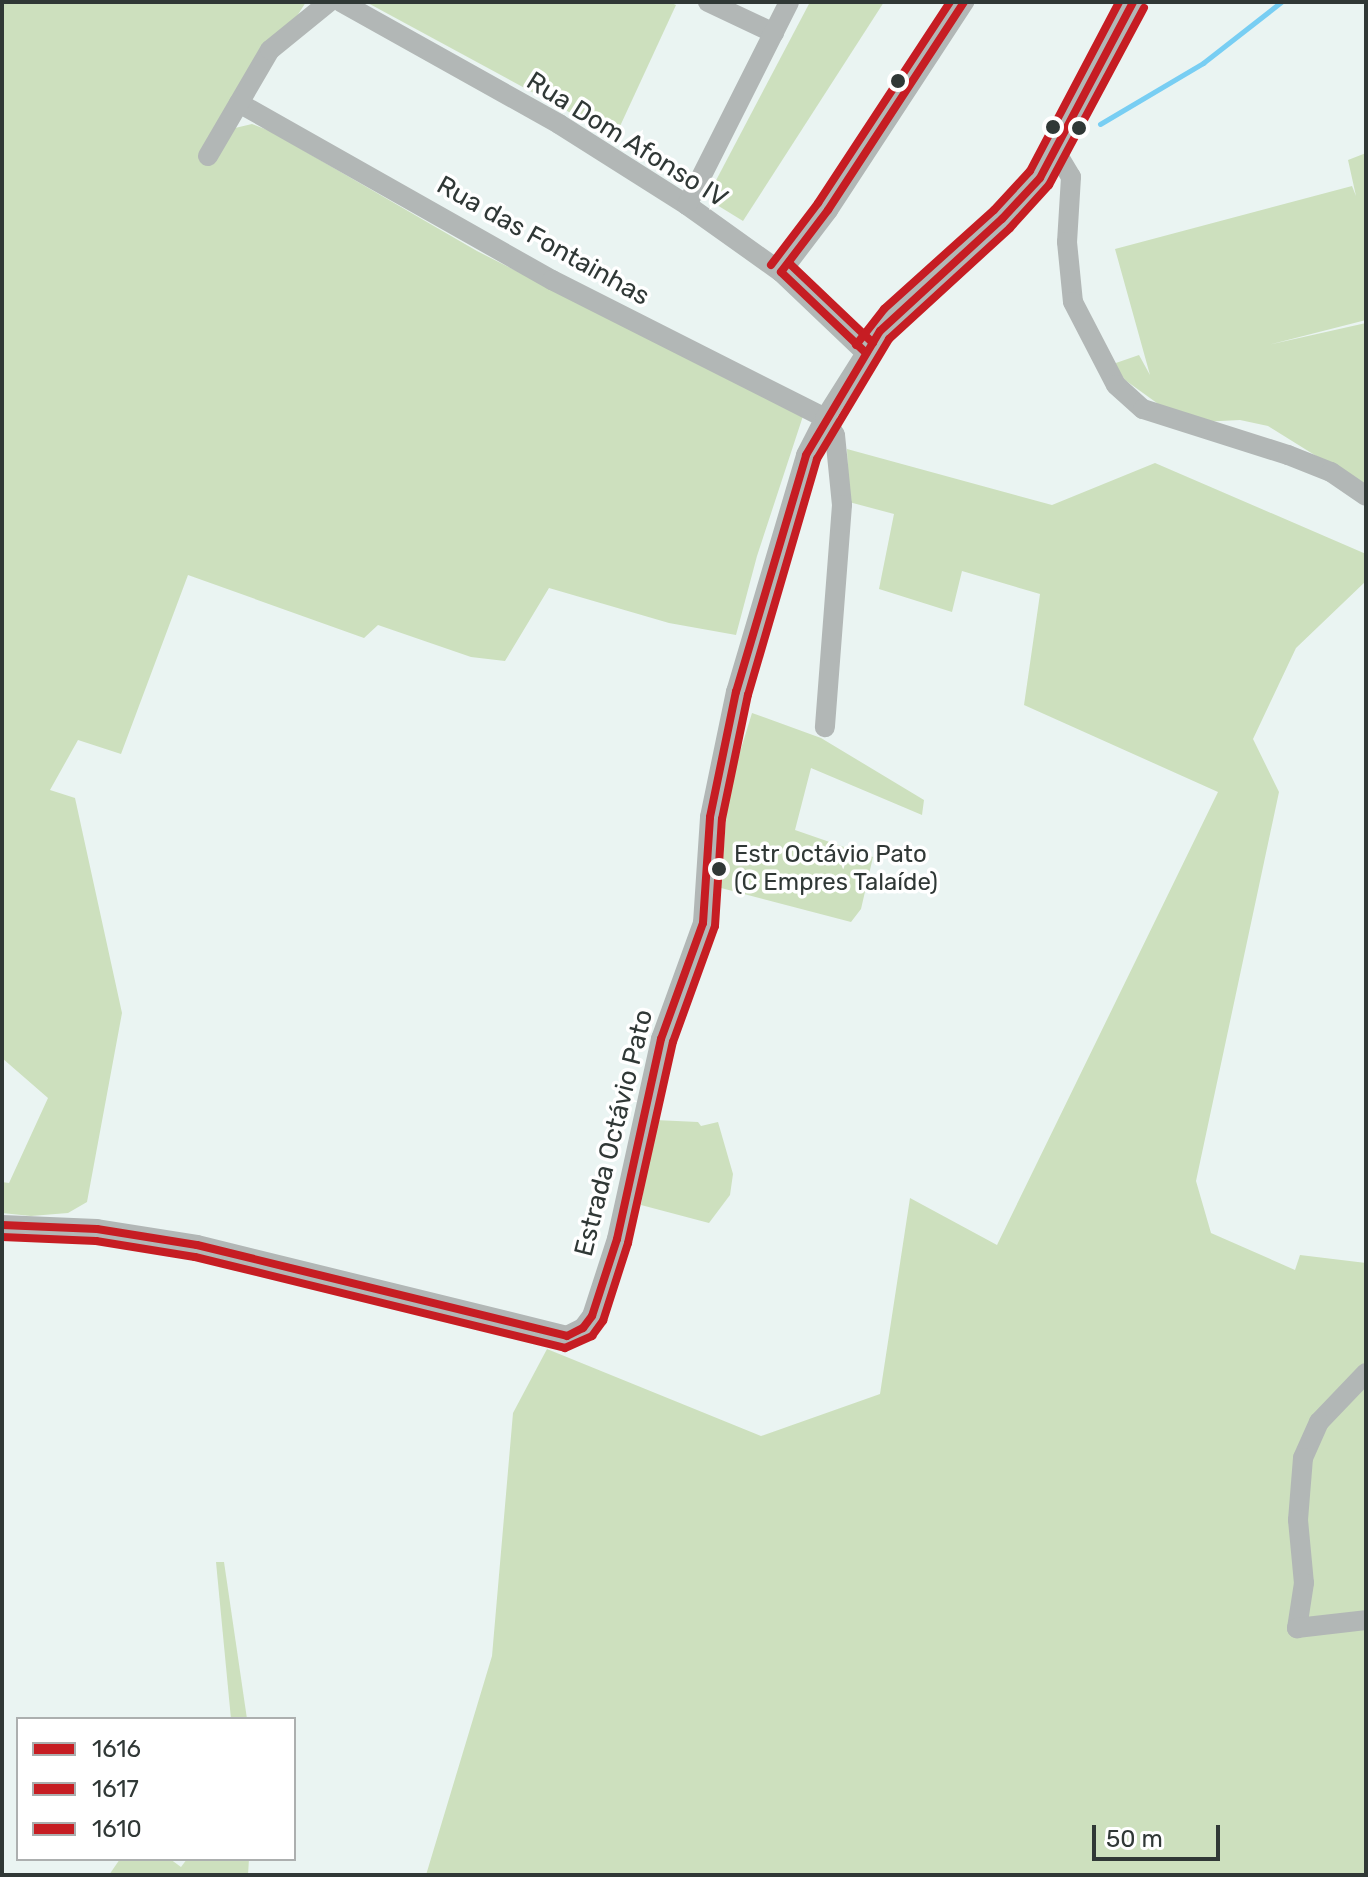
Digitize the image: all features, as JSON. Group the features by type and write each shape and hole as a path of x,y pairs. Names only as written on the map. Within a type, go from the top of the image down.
{"street":[{"path":"208,156 270,50 329,2"},
{"name":"Rua Dom Afonso IV","path":"341,2 559,124 687,205 781,272 865,352"},
{"path":"708,2 774,33"},
{"path":"687,205 789,2"},
{"path":"781,272 828,210 964,2"},
{"name":"Estrada Octávio Pato","path":"2,1225 97,1229 197,1245 567,1336 583,1328 592,1316 617,1239 661,1039 703,923 710,817 736,692 806,455 865,352 906,304 1027,195 1056,152 1133,2"},
{"name":"Rua das Fontainhas","path":"239,103 552,280 825,418"},
{"path":"1056,152 1071,177 1067,242 1073,302 1116,385 1143,409 1288,455 1331,472 1366,496"},
{"path":"825,418 835,435 842,505 825,727"},
{"path":"1366,1373 1319,1422 1303,1458 1298,1520 1304,1583 1297,1628 1366,1620"}],"green space":[{"path":"2,2 306,2 228,124 235,128 252,124 270,131 477,251 803,416 757,556 736,635 669,623 549,588 505,661 471,657 378,625 364,638 188,575 121,754 78,740 50,790 75,798 122,1013 87,1202 68,1213 31,1216 2,1213 2,1182 9,1183 48,1098 2,1058"},
{"path":"366,2 669,2 676,5 615,137"},
{"path":"810,2 884,2 743,221 717,205 712,188"},
{"path":"1366,153 1366,320 1268,345 1366,323 1366,487 1268,426 1240,420 1201,422 1161,406 1125,380 1113,364 1139,355 1150,375 1115,249 1352,186 1356,196 1348,160"},
{"path":"847,449 1052,505 1155,463 1366,554 1366,581 1296,648 1253,739 1279,792 1196,1181 1211,1233 1295,1270 1300,1255 1366,1263 1366,1875 426,1875 492,1656 513,1413 547,1349 761,1436 880,1394 910,1198 997,1245 1218,792 1024,705 1040,594 962,571 952,612 879,589 894,514 849,502"},
{"path":"752,713 821,738 924,800 922,815 811,768 795,830 873,857 861,909 851,922 721,888 728,791"},
{"path":"655,1120 698,1122 701,1126 718,1122 733,1174 730,1195 709,1223 641,1205"},
{"path":"216,1562 224,1562 247,1717 231,1717"},
{"path":"119,1861 173,1861 181,1867 186,1861 249,1861 248,1875 109,1875"}],"waterway":[{"path":"1100,124 1203,63 1281,2"}],"transit line":[{"name":"1610","path":"771,265 818,203 950,2"},
{"name":"1616","path":"865,352 781,272 828,210 964,2"},
{"name":"1610","path":"856,345 884,309 994,210 1030,171 1119,2"},
{"name":"1616","path":"2,1225 97,1229 197,1245 567,1336 583,1328 592,1316 617,1239 661,1039 703,923 710,817 736,692 806,455 880,331 1002,219 1040,178 1133,2"},
{"name":"1617","path":"2,1237 96,1241 195,1257 565,1348 592,1336 603,1321 628,1243 673,1042 715,926 722,819 748,695 817,459 889,339 1010,228 1049,185 1144,8"},
{"name":"1610","path":"789,263 873,343"}],"place":[{"name":"Estr Octávio Pato (C Empres Talaíde)","path":"719,869"}]}
